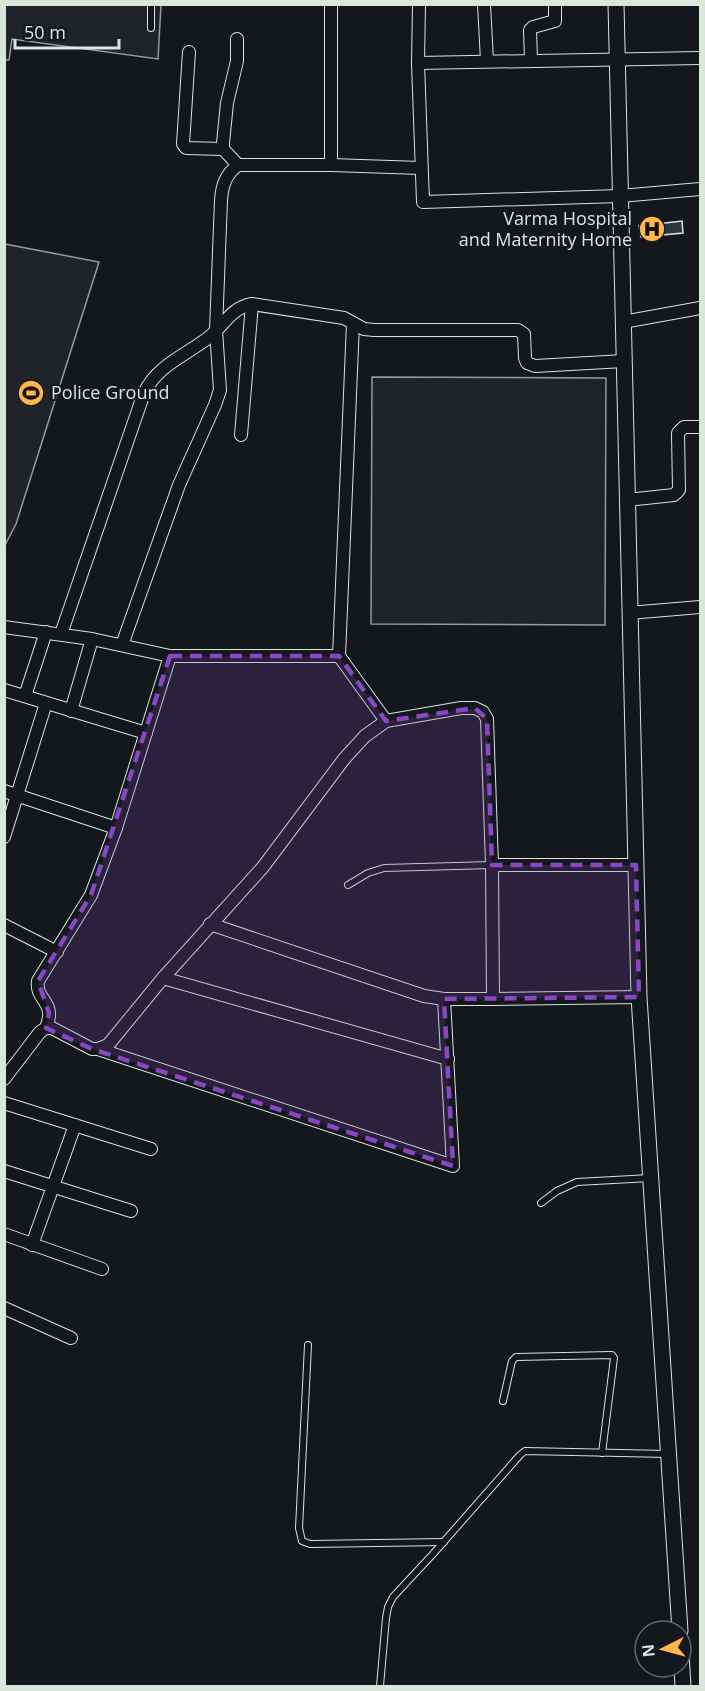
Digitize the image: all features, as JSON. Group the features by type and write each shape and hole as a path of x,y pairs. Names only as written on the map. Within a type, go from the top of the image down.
{"street":[{"path":"331,4 331,165"},
{"path":"419,4 418,63 423,201 620,196 700,189"},
{"path":"484,4 487,61"},
{"path":"531,60 530,30 555,21 555,4"},
{"path":"616,4 639,997 679,1619"},
{"path":"223,149 227,103 237,61 237,39"},
{"path":"189,52 184,147 223,149 238,165"},
{"path":"418,63 700,58"},
{"path":"122,645 179,485 218,398 220,379 216,330 222,190 230,171 238,165 421,168"},
{"path":"241,435 252,304"},
{"path":"61,634 150,380 161,369 210,337 236,309 252,304 344,318 364,328 374,330 518,330 524,334 527,363 535,366 624,361"},
{"path":"623,322 700,308"},
{"path":"353,323 339,656 386,721"},
{"path":"627,500 678,493 680,490 678,433 684,428 700,427"},
{"path":"629,614 700,607"},
{"path":"4,627 92,639 170,656 339,656"},
{"path":"25,696 46,632"},
{"path":"71,711 92,639"},
{"path":"46,1028 49,1013 47,1004 38,993 38,981 91,895 116,828 170,656"},
{"path":"4,690 146,733"},
{"path":"4,837 46,703"},
{"path":"98,1049 108,1045 163,978 262,867 344,759 365,736 386,721 461,708 475,708 483,712 487,719 492,865 493,999"},
{"path":"4,791 116,828"},
{"path":"492,865 636,865"},
{"path":"210,924 423,996 444,999 639,997"},
{"path":"4,925 57,952"},
{"path":"163,978 448,1059"},
{"path":"4,1079 39,1032 52,1028 92,1049 98,1049 453,1166 444,999"},
{"path":"4,1103 151,1149"},
{"path":"32,1245 75,1125"},
{"path":"4,1171 131,1211"},
{"path":"4,1234 102,1269"},
{"path":"4,1308 72,1338"}],"lane":[{"path":"151,4 152,28"},
{"path":"348,885 368,873 384,868 492,865"},
{"path":"542,1203 557,1191 577,1182 650,1178"},
{"path":"308,1345 300,1528 302,1541 310,1544 444,1542"},
{"path":"503,1401 512,1361 516,1357 612,1354 614,1358 602,1453"},
{"path":"380,1686 388,1607 393,1597 525,1451 668,1454"}],"highlighted area":[{"path":"170,656 339,656 386,721 475,708 487,719 492,865 636,865 639,997 444,999 453,1166 92,1049 46,1028 49,1013 38,981 91,895"}],"shaded area":[{"path":"4,5 161,5 158,59 12,39 9,60 5,60"},
{"name":"Police Ground","path":"5,244 99,262 16,524 5,545"},
{"path":"372,377 606,378 605,625 371,624"}],"building":[{"path":"682,221 683,233 641,237 639,226"}],"place":[{"name":"Varma Hospital and Maternity Home","path":"652,229"},
{"name":"Police Ground","path":"31,393"}]}
